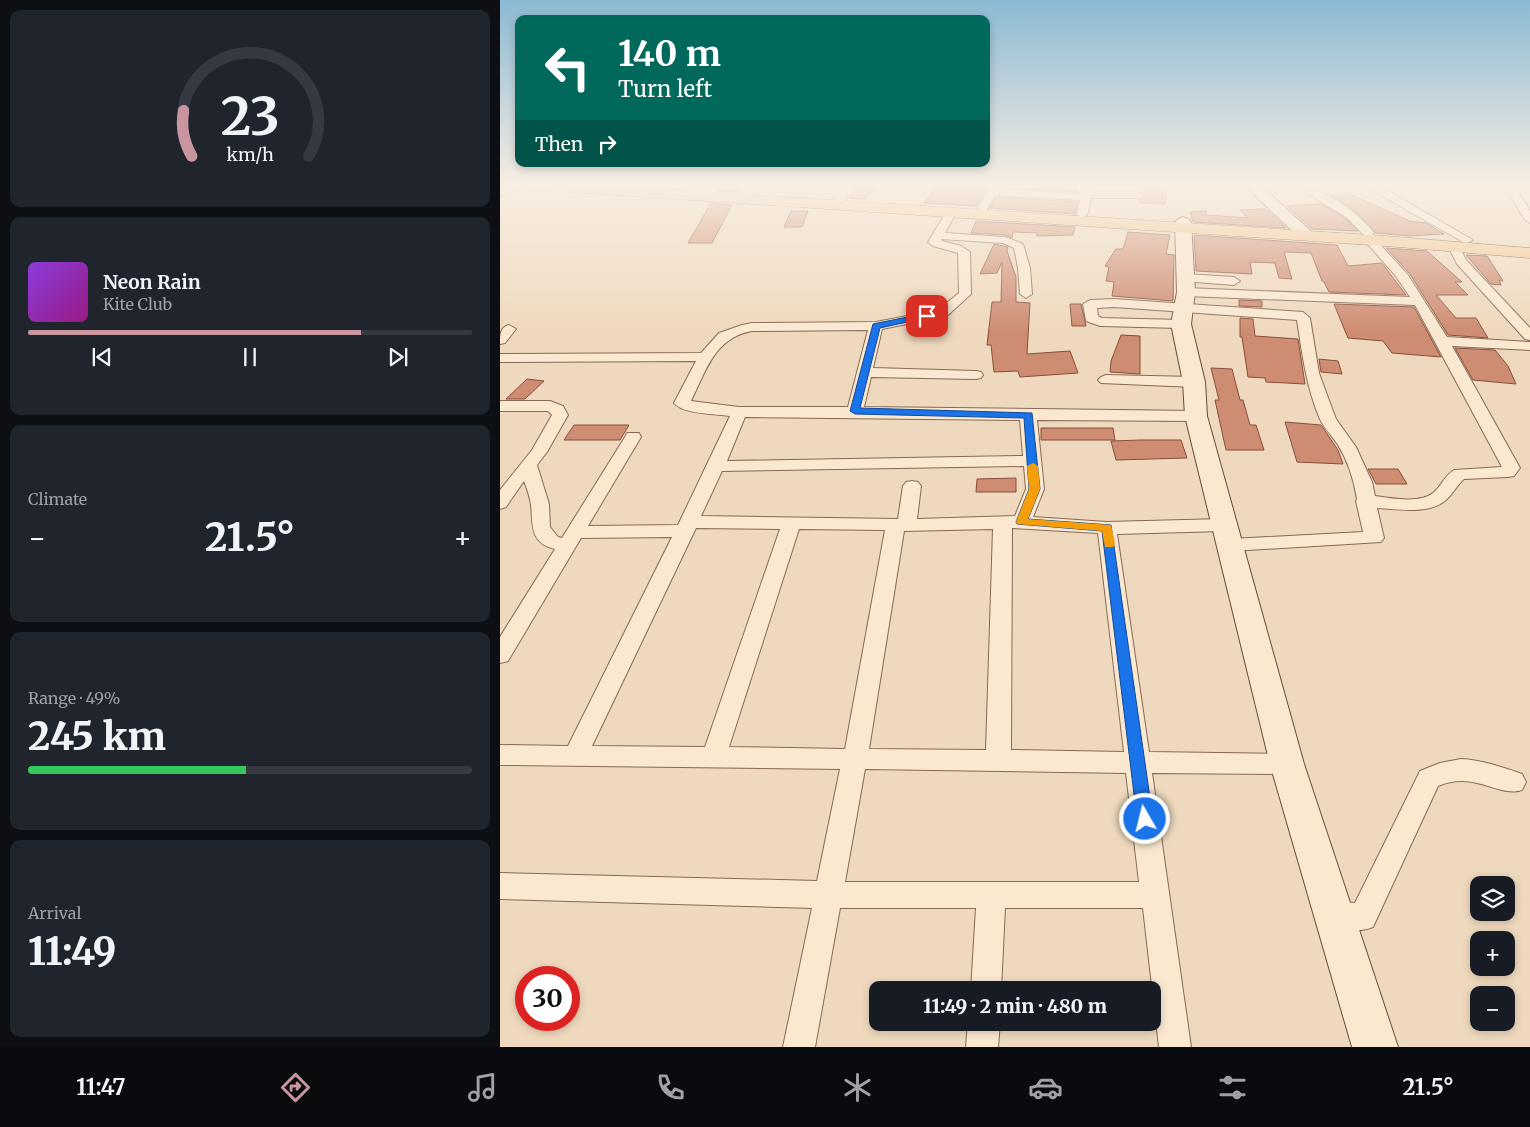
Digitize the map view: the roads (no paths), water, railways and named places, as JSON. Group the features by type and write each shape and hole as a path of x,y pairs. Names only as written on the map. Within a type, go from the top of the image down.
{"main road":[{"path":"1318,234 1530,246"},
{"path":"1460,243 1530,253"}],"street":[{"path":"1183,234 1184,300 1194,382 1196,416 1287,764 1375,1047"},
{"path":"1365,501 1428,504 1438,498 1454,478 1460,474 1466,472 1508,472 1511,468 1486,428 1442,341 1419,301 1407,282 1367,234"},
{"path":"1446,234 1460,243 1461,261 1530,336"},
{"path":"1026,294 1024,268 1019,246 1006,240 937,236 935,244 959,248 964,252 965,294 942,312 876,326 752,327 726,332 705,357 682,403 688,406 739,412 855,411 1028,416 1196,416"},
{"path":"1346,286 1184,300 1090,304 1091,318 1100,322 1184,300 1419,301"},
{"path":"528,464 540,504 541,528 552,542 686,526 1012,522 1227,535 1374,538 1362,482 1354,460 1328,419 1319,395 1312,373 1301,316 1184,300"},
{"path":"855,411 876,326"},
{"path":"1442,341 1530,346"},
{"path":"500,358 607,359 705,357"},
{"path":"864,372 976,375"},
{"path":"1106,380 1194,382"},
{"path":"500,406 550,406 557,409 560,415 539,452 528,464 500,504"},
{"path":"574,756 728,440 739,412"},
{"path":"998,761 1012,522 1035,489 1028,416"},
{"path":"500,655 507,632 572,539 633,437"},
{"path":"714,466 1032,461"},
{"path":"799,1047 902,524 912,486"},
{"path":"714,757 791,524"},
{"path":"1107,528 1176,1047"},
{"path":"500,755 1287,764"},
{"path":"1334,915 1363,917 1429,778 1444,771 1470,769 1513,782"},
{"path":"500,886 829,895 1155,895"},
{"path":"987,981 992,895"},
{"path":"982,1047 983,1031"}]}
